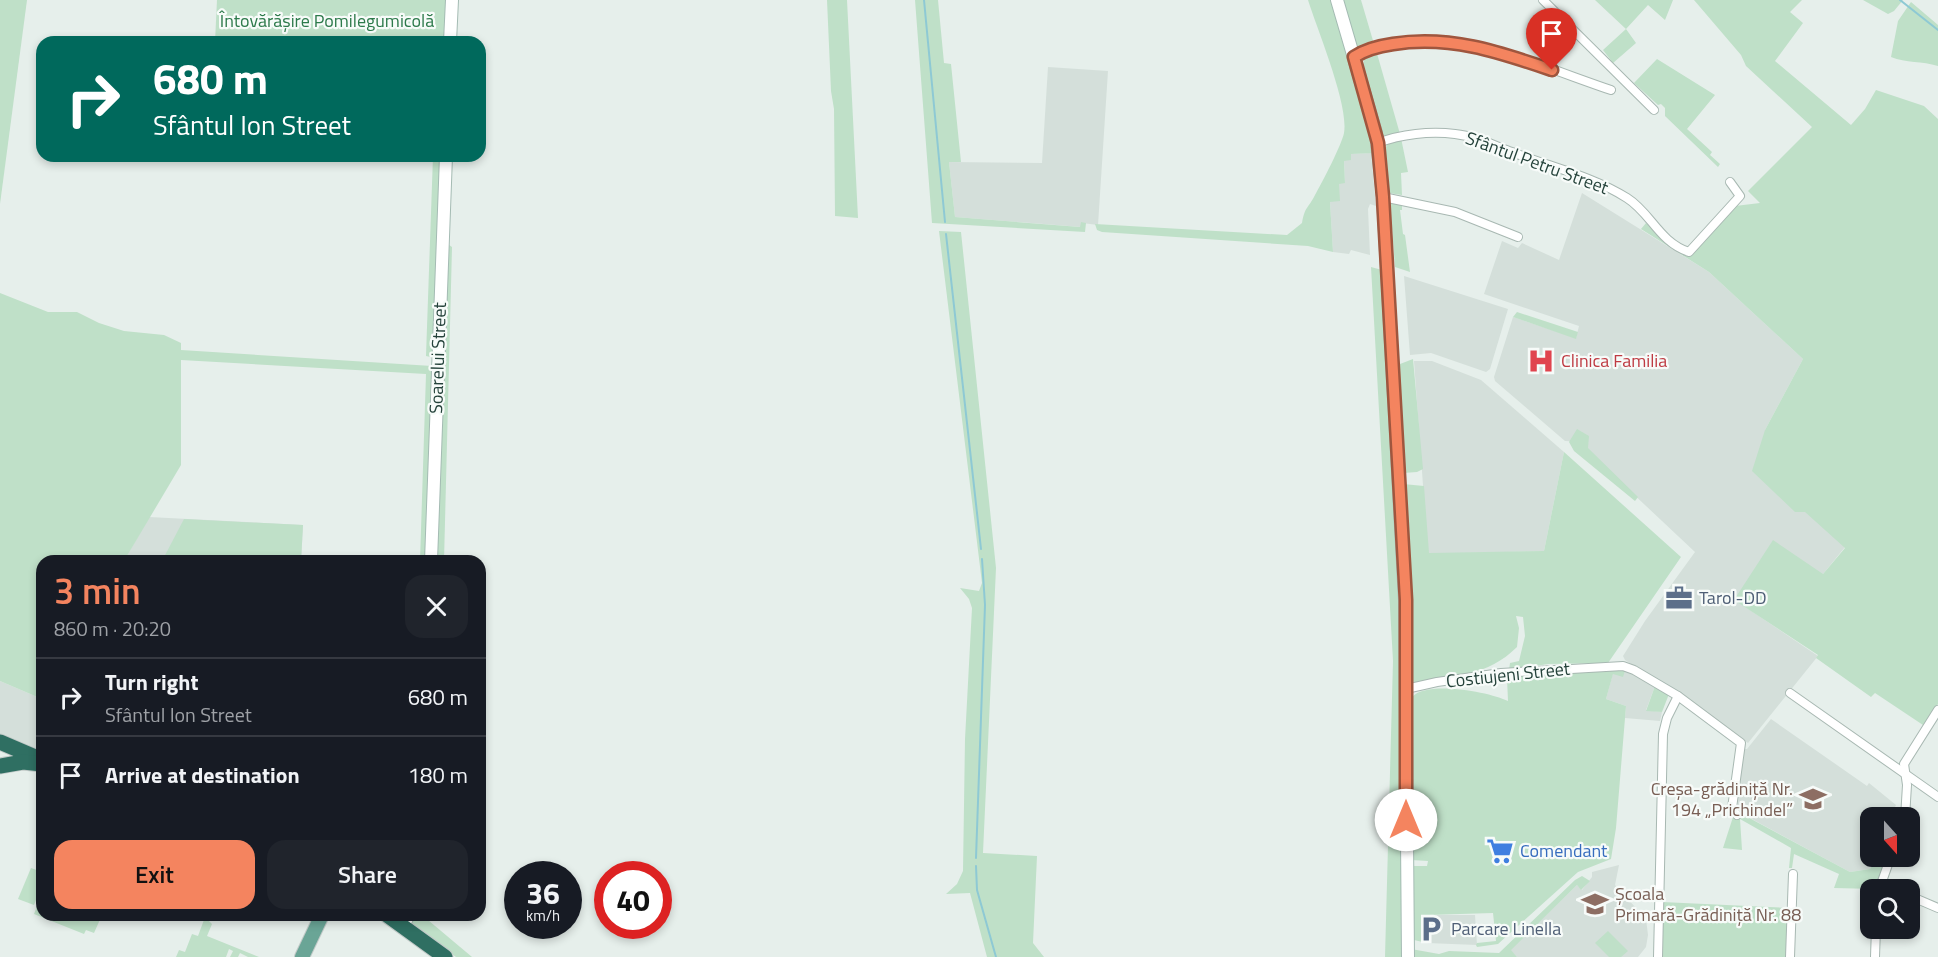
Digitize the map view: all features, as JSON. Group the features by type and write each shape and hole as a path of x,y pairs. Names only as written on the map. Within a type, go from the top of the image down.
{"highway":[{"path":"0,742 36,759"},
{"path":"0,766 36,762"},
{"path":"407,921 445,957"}],"main road":[{"path":"302,957 319,921"}],"street":[{"path":"450,36 452,0"},
{"path":"1336,0 1378,143 1383,197 1403,543 1408,957"},
{"path":"1543,0 1654,110"},
{"path":"1354,57 1370,48 1414,41 1458,42 1611,90"},
{"name":"Sfântul Petru Street","path":"1378,143 1409,135 1455,134 1483,141 1558,167 1617,192 1637,206 1655,229 1689,252 1740,195 1730,182"},
{"name":"Soarelui Street","path":"431,555 446,162"},
{"path":"1383,197 1455,212 1518,237"},
{"name":"Costiujeni Street","path":"1406,689 1501,673 1611,666 1634,670 1678,696 1742,743 1732,808 1737,815"},
{"path":"1790,693 1938,797"},
{"path":"1658,957 1663,735 1667,718 1678,696"},
{"path":"1906,807 1908,785 1904,764 1938,710"},
{"path":"1790,957 1793,874"},
{"path":"1920,900 1938,908"},
{"path":"1876,939 1876,957"}],"shaded area":[{"path":"1048,67 1108,71 1098,225 1082,223 1081,227 955,217 949,162 1042,163"},
{"path":"1371,153 1376,206 1370,204 1368,209 1370,255 1351,250 1349,254 1333,252 1330,202 1339,183 1345,183 1344,160 1351,154"},
{"path":"1582,193 1709,272 1803,359 1765,430 1805,511 1845,547 1823,574 1735,600 1818,656 1748,743 1674,690 1667,688 1625,660 1623,656 1645,621 1695,552 1612,474 1587,448 1587,442 1565,441 1495,381 1494,377 1513,317 1576,338 1579,326 1484,294 1502,241 1518,248 1522,243 1559,260"},
{"path":"1404,276 1508,309 1490,369 1486,372 1431,353 1410,355"},
{"path":"1414,361 1432,361 1481,380 1564,452 1544,551 1428,554"},
{"path":"149,517 303,525 301,555 127,555"},
{"path":"1625,671 1655,686 1646,710 1662,712 1660,721 1625,718 1626,706 1606,699 1613,673"},
{"path":"0,681 36,696 36,752 0,737"},
{"name":"Creșa-grădiniță Nr. 194 „Prichindel”","path":"1771,719 1867,786 1869,783 1896,805 1895,807 1860,807 1860,867 1871,867 1870,869 1850,872 1737,811 1744,749 1747,749"},
{"name":"Școala Primară-Grădiniță Nr. 88","path":"1619,865 1615,885 1646,919 1648,935 1646,947 1638,957 1517,957 1510,950 1577,885 1582,890 1592,877 1592,872"},
{"path":"1427,915 1475,915 1477,945 1427,943"}],"green space":[{"path":"0,0 27,0 0,204"},
{"name":"Întovărășire Pomilegumicolă","path":"217,0 449,0 447,36 215,36"},
{"path":"827,0 847,0 858,218 835,216 834,109 831,91"},
{"path":"915,0 938,0 944,63 951,64 961,162 949,162 955,217 1080,227 1081,222 1086,223 1085,232 932,223"},
{"path":"1308,0 1331,0 1368,122 1375,153 1351,154 1351,160 1344,161 1345,183 1339,184 1340,201 1330,202 1333,252 1308,246 1097,230 1095,224 1287,235 1302,223 1306,210 1340,146 1344,133 1342,104"},
{"path":"1342,0 1361,0 1374,44 1357,48"},
{"path":"1595,0 1673,0 1665,20 1648,5 1626,29"},
{"path":"1694,0 1802,0 1790,12 1803,23 1775,61 1851,125 1865,109 1876,90 1924,106 1938,119 1938,704 1923,725 1875,693 1871,697 1816,658 1818,655 1734,600 1773,540 1823,574 1845,548 1805,512 1795,512 1752,471 1765,430 1803,359 1709,272 1641,229 1646,223 1656,234 1689,256 1735,206 1760,203 1748,191 1812,127 1746,66 1741,55"},
{"path":"1863,0 1903,0 1894,11 1888,14"},
{"path":"1911,2 1938,25 1938,66 1891,57 1898,21"},
{"path":"1626,29 1636,43 1613,63 1603,50"},
{"path":"1376,50 1400,134 1385,137 1363,66 1365,54"},
{"path":"1657,59 1715,95 1687,129 1712,152 1710,155 1720,164 1718,167 1665,116 1665,108 1661,104 1658,105 1634,83"},
{"path":"1401,138 1408,172 1401,173 1402,195 1389,193 1385,151 1387,144"},
{"path":"433,162 443,162 435,358 426,356"},
{"path":"1390,202 1402,203 1402,210 1400,210 1410,272 1395,267"},
{"path":"939,231 961,232 996,568 983,853 1037,856 1033,943 1044,957 987,957 970,893 946,894 957,884 963,871 965,739 972,608 969,599 960,588 979,591 982,583"},
{"path":"449,245 452,247 444,555 437,555"},
{"path":"1371,267 1382,270 1401,564 1403,957 1385,957 1393,661"},
{"path":"0,293 48,312 77,312 99,323 124,331 164,335 181,343 181,350 432,366 427,555 420,555 426,374 181,360 181,465 128,555 36,555 36,696 0,681"},
{"path":"1517,312 1578,332 1576,339 1513,317"},
{"path":"1413,359 1423,469 1403,473 1396,371 1400,364"},
{"path":"1577,429 1589,436 1588,448 1638,497 1635,501 1574,451 1569,442"},
{"path":"1564,452 1681,557 1608,663 1548,664 1509,670 1510,663 1519,661 1525,636 1523,617 1516,616 1519,628 1517,647 1506,657 1469,674 1415,684 1411,681 1403,484 1424,486 1429,553 1544,551"},
{"path":"184,519 303,525 301,555 165,555"},
{"path":"1613,668 1625,671 1623,677 1613,674 1606,699 1626,706 1616,828 1611,859 1578,872 1498,944 1477,947 1476,945 1496,941 1493,913 1427,915 1427,943 1414,940 1411,869 1413,866 1427,866 1428,861 1411,860 1412,697 1420,692 1444,688 1474,691 1508,701 1507,678"},
{"path":"1655,686 1669,694 1662,712 1646,711"},
{"path":"1740,813 1850,872 1883,867 1879,879 1860,879 1860,889 1834,888 1839,874 1794,854 1792,868 1789,868 1791,848 1740,819 1742,850 1723,848 1733,817 1739,818"},
{"path":"31,868 36,870 34,905 18,899"},
{"path":"1582,876 1590,881 1581,890 1577,885 1511,950 1517,957 1412,957 1411,949 1439,954 1449,951 1499,953 1575,880"},
{"path":"1662,902 1789,908 1787,957 1661,957"},
{"path":"52,921 99,921 94,933 86,930 84,934"},
{"path":"204,921 209,921 212,924 207,936 259,957 248,957 240,953 238,957 230,957 233,951 229,949 226,957 176,957 179,950 185,952 192,934 198,936"},
{"path":"412,921 429,921 472,957 456,957 410,924"},
{"path":"1608,931 1628,951 1621,957 1609,957 1595,943"}],"waterway":[{"path":"924,0 945,222"},
{"path":"1900,0 1938,30"},
{"path":"946,234 981,549"},
{"path":"976,858 985,605 982,559"},
{"path":"976,866 977,890 996,957"}],"place":[{"name":"Clinica Familia","path":"1541,361"},
{"name":"Tarol-DD","path":"1679,598"},
{"name":"Creșa-grădiniță Nr. 194 „Prichindel”","path":"1813,799"},
{"name":"Comendant","path":"1500,851"},
{"name":"Școala Primară-Grădiniță Nr. 88","path":"1595,904"},
{"name":"Parcare Linella","path":"1431,929"}],"route":[{"path":"1406,820 1406,600 1383,197 1378,143 1354,57 1370,48 1414,41 1440,40 1471,45 1552,70"}]}
